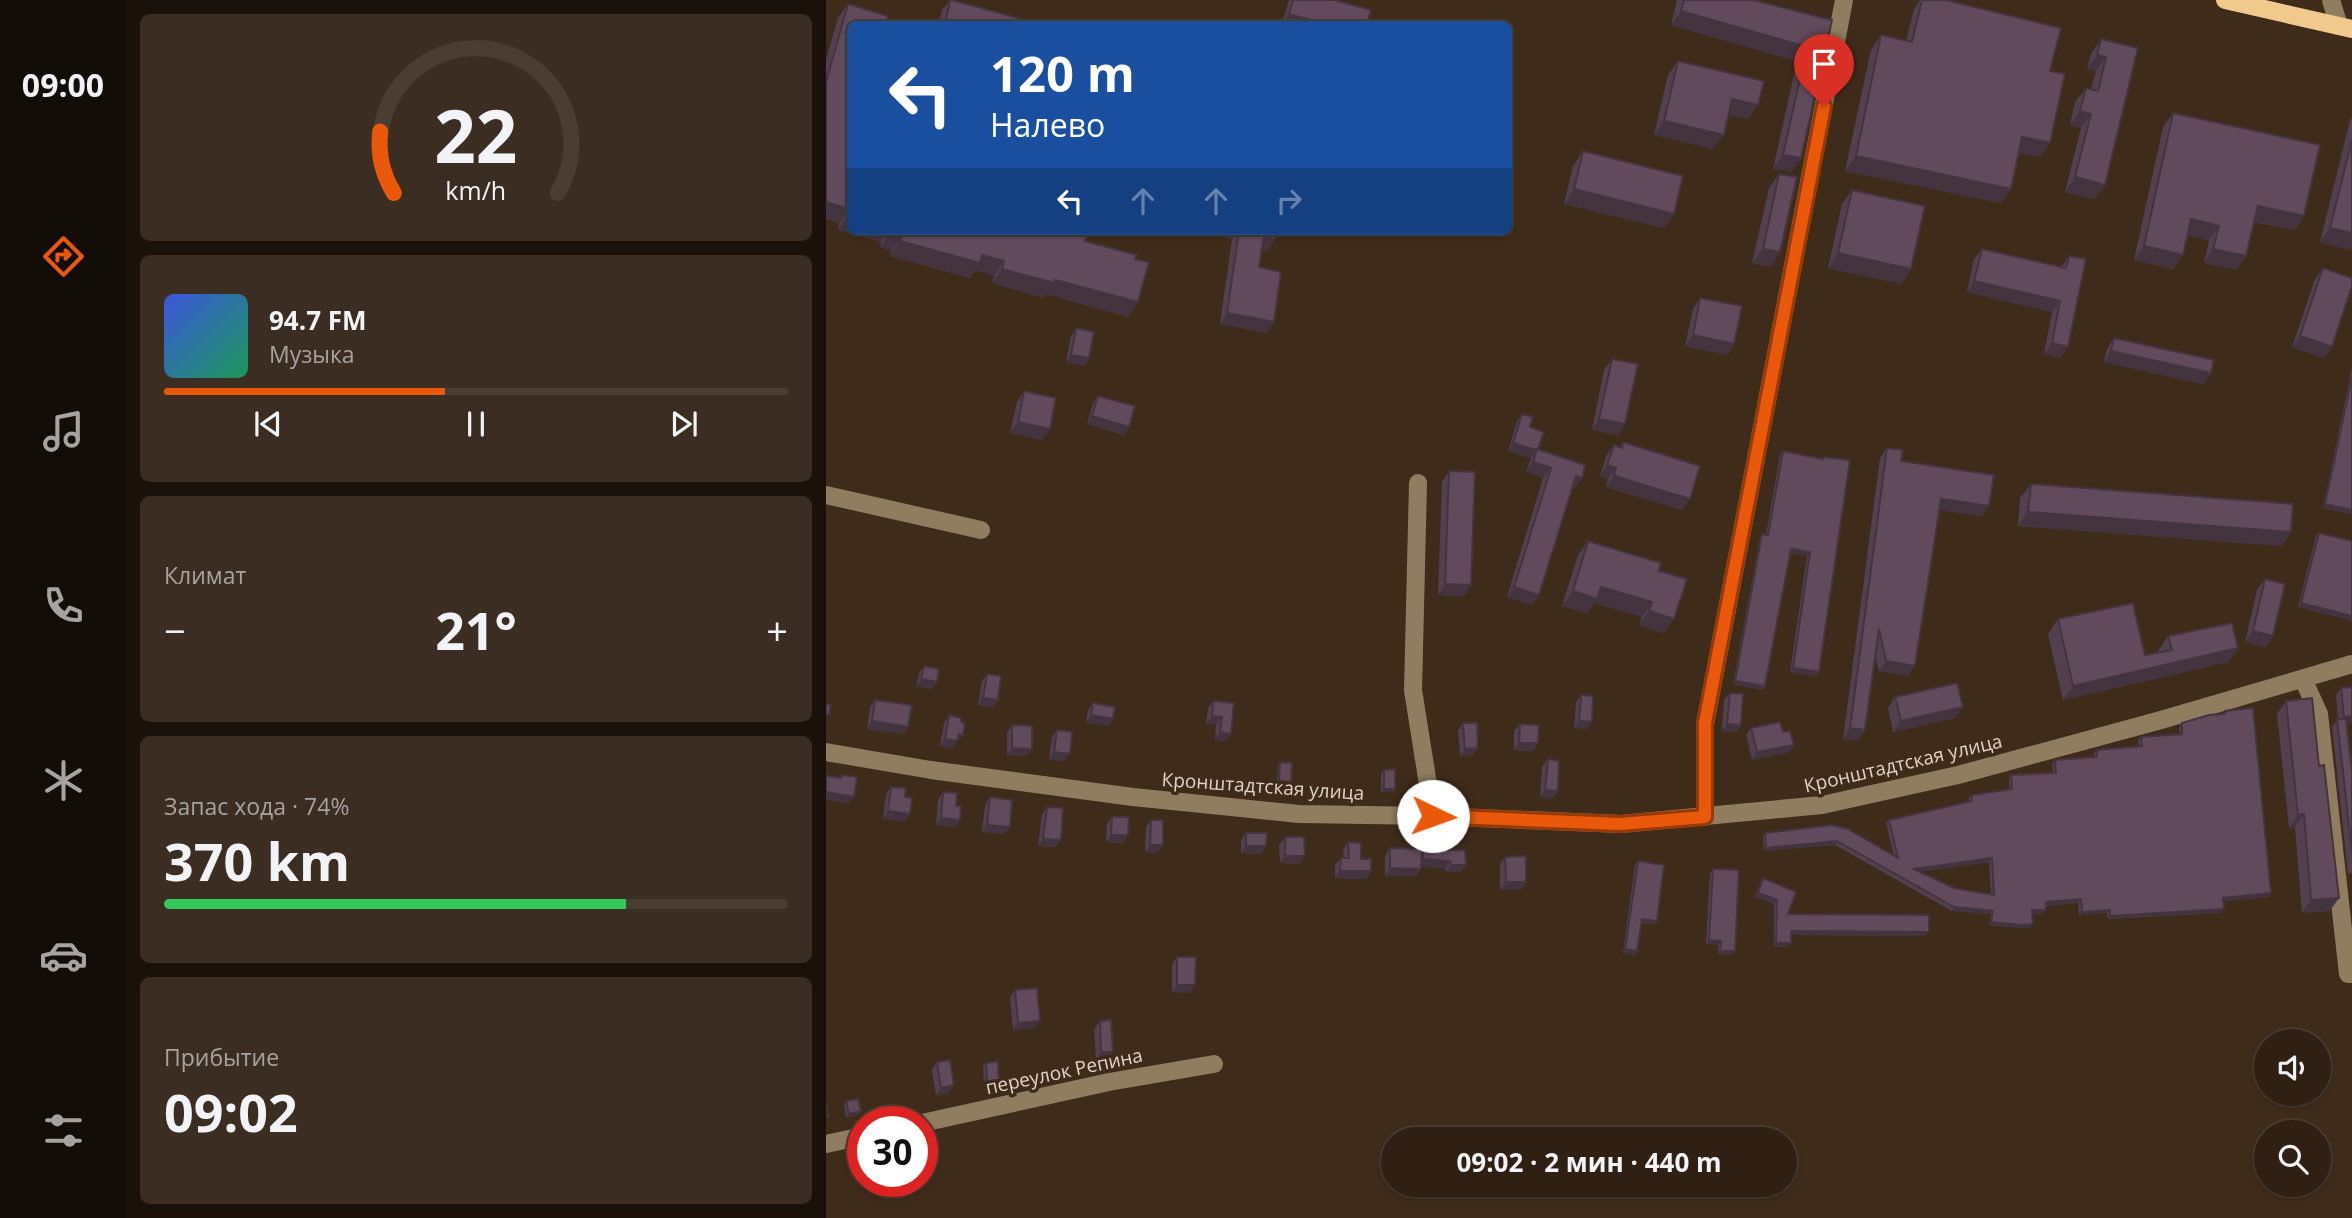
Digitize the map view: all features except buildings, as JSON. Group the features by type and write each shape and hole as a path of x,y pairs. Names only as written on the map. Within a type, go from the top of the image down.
{"main road":[{"path":"2225,0 2346,28"}],"street":[{"path":"1705,817 1705,723 1844,0"},
{"path":"2331,0 2346,28"},
{"path":"1418,483 1413,691 1433,816"},
{"path":"826,495 981,530"},
{"name":"Кронштадтская улица","path":"826,752 931,770 1133,797 1300,814 1433,816 1620,824 1822,805 1958,775 2161,720 2352,664"},
{"path":"2303,678 2319,714 2345,886 2347,974 2352,974"},
{"name":"переулок Репина","path":"938,1119 1109,1082 1214,1064"},
{"path":"826,1144 847,1139"}],"route":[{"path":"1433,816 1620,824 1705,817 1705,723 1824,106"}]}
